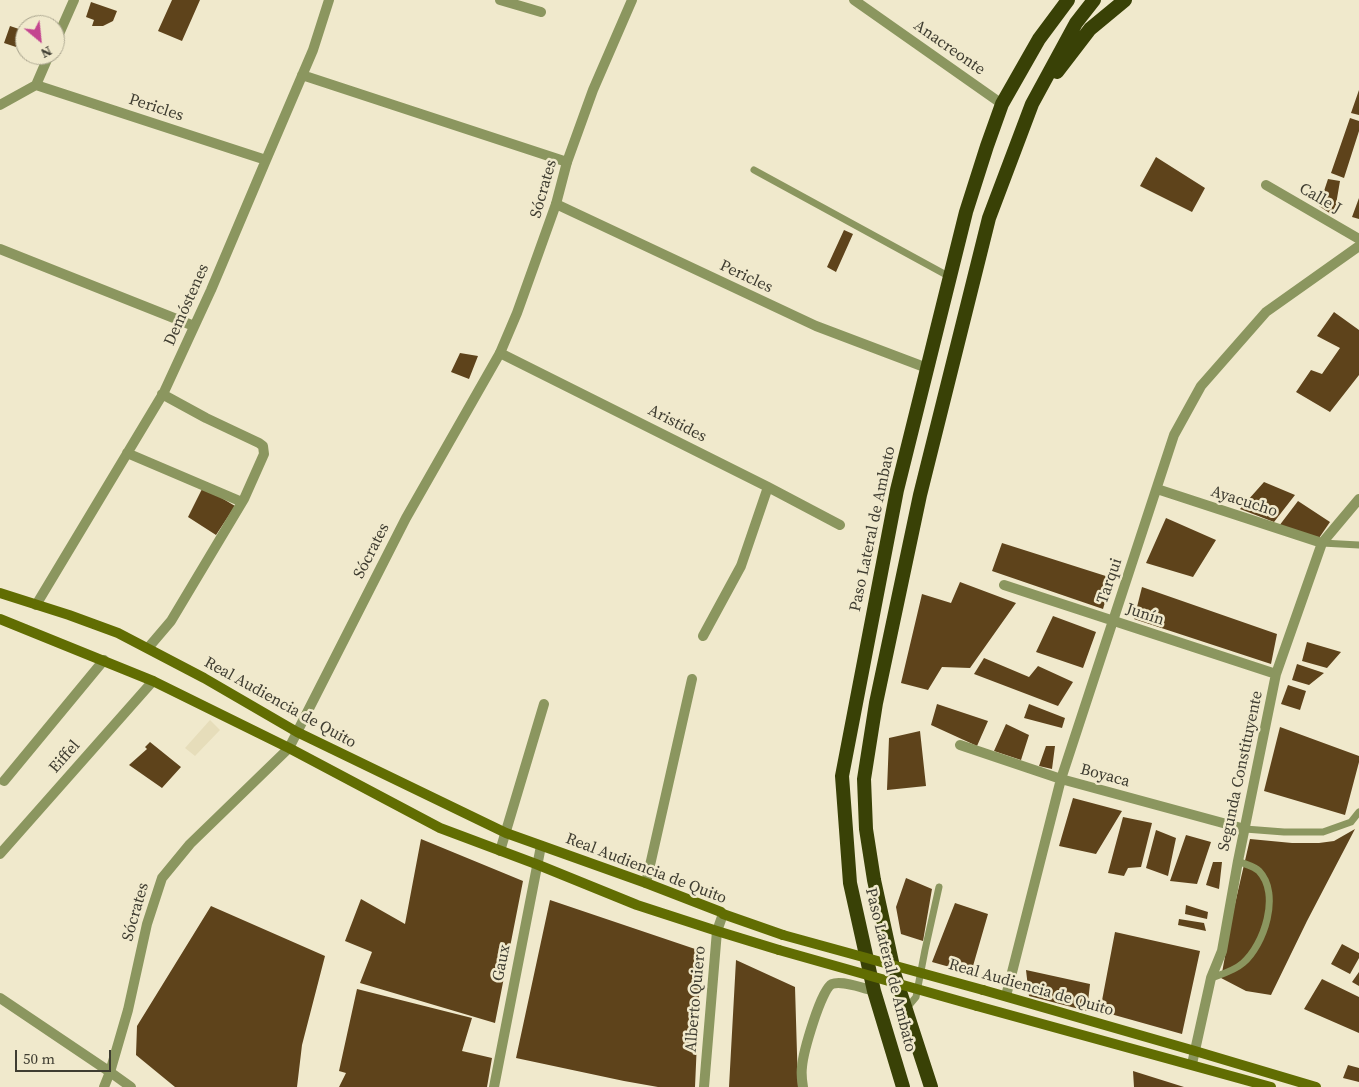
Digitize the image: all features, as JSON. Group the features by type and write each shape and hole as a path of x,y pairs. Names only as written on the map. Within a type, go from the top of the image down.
{"highway":[{"name":"Paso Lateral de Ambato","path":"903,1087 874,991 850,883 842,776 897,490 966,212 1002,104 1039,39 1068,0"},
{"path":"1032,104 1076,23 1094,0"},
{"path":"1032,104 1090,30 1125,0"},
{"name":"Paso Lateral de Ambato","path":"931,1087 895,976 874,880 866,830 864,779 876,703 920,494 989,218 1032,104"}],"main road":[{"name":"Real Audiencia de Quito","path":"0,593 118,633 204,678 297,732 506,833 646,883 723,914 783,934 1006,996 1316,1087"},
{"name":"Real Audiencia de Quito","path":"0,619 153,681 289,748 440,828 637,905 717,932 779,950 1271,1087"}],"street":[{"path":"65,20 74,0"},
{"name":"Demóstenes","path":"36,605 162,394 194,326 266,160 312,50 329,0"},
{"path":"500,0 541,12"},
{"name":"Sócrates","path":"104,1087 128,1010 147,924 162,878 190,844 289,748 406,518 500,353 518,313 556,204 567,162 593,90 632,0"},
{"name":"Anacreonte","path":"854,0 1002,104"},
{"path":"2,103 36,85 45,65"},
{"path":"302,75 567,162"},
{"name":"Pericles","path":"36,85 266,160"},
{"name":"Calle J","path":"1266,185 1359,239"},
{"name":"Pericles","path":"556,204 816,326 927,368"},
{"name":"Tarqui","path":"1006,996 1061,779 1174,435 1201,386 1266,312 1359,246"},
{"path":"0,249 194,326"},
{"name":"Aristides","path":"500,353 840,525"},
{"path":"148,648 171,621 242,502 264,454 263,446 258,443 162,394"},
{"path":"127,453 242,502"},
{"path":"703,636 741,566 768,487"},
{"name":"Ayacucho","path":"1157,489 1322,543"},
{"name":"Segunda Constituyente","path":"1192,1064 1211,978 1222,950 1276,674 1322,543 1359,499"},
{"name":"Junín","path":"1004,585 1276,674"},
{"path":"4,781 104,660"},
{"path":"646,883 692,680"},
{"name":"Eiffel","path":"0,854 153,681"},
{"path":"500,851 544,704"},
{"name":"Boyaca","path":"960,745 1061,779 1245,829"},
{"name":"Gaux","path":"494,1087 541,846"},
{"name":"Alberto Quiero","path":"704,1087 717,932 723,914"},
{"path":"803,1087 802,1067 811,1026 824,993 830,985 838,982 874,991"},
{"path":"0,998 131,1087"}],"lane":[{"path":"754,170 950,277"},
{"path":"1322,543 1359,546"},
{"path":"1245,829 1284,832 1324,832 1351,822 1359,812"},
{"path":"1211,978 1229,972 1243,963 1254,950 1267,921 1270,902 1268,887 1258,870 1238,861"},
{"path":"906,1010 916,997 939,887"}],"shaded area":[{"path":"210,720 220,730 195,756 185,748"}],"building":[{"path":"172,0 200,0 182,41 158,31"},
{"path":"91,2 117,11 113,21 103,26 92,26 94,20 86,17"},
{"path":"10,26 15,28 15,47 4,43"},
{"path":"1359,90 1359,115 1351,113"},
{"path":"1350,118 1359,121 1359,131 1344,178 1331,173"},
{"path":"1156,157 1205,188 1192,212 1140,186"},
{"path":"1328,179 1340,181 1334,216 1319,206"},
{"path":"1359,198 1359,219 1352,217"},
{"path":"844,230 853,234 836,272 827,267"},
{"path":"1334,312 1359,330 1359,375 1330,412 1296,392 1311,370 1322,374 1340,348 1317,336"},
{"path":"460,353 478,356 469,379 451,372"},
{"path":"1264,482 1295,495 1274,522 1240,509"},
{"path":"203,487 235,506 216,535 188,517"},
{"path":"1298,501 1330,522 1319,538 1279,526"},
{"path":"1166,518 1216,540 1193,577 1146,563"},
{"path":"1002,543 1112,578 1103,609 992,571"},
{"path":"960,582 1016,603 970,668 942,667 928,690 901,683 922,594 951,603"},
{"path":"1142,587 1277,634 1271,664 1134,619"},
{"path":"1053,616 1096,632 1083,668 1036,652"},
{"path":"1307,642 1341,652 1327,668 1302,661"},
{"path":"984,658 1029,677 1038,666 1073,682 1058,706 974,674"},
{"path":"1297,664 1324,673 1309,685 1292,680"},
{"path":"1288,685 1306,691 1300,710 1281,704"},
{"path":"937,704 988,721 977,746 931,725"},
{"path":"1029,704 1065,718 1062,728 1024,718"},
{"path":"1006,724 1029,735 1021,760 994,751"},
{"path":"1280,727 1359,756 1345,815 1264,791"},
{"path":"920,731 926,786 887,790 889,738"},
{"path":"150,742 181,767 162,788 129,765 147,749 145,747"},
{"path":"1046,746 1055,746 1052,769 1039,766"},
{"path":"1073,798 1122,811 1096,854 1059,846"},
{"path":"1123,817 1152,823 1141,867 1128,868 1124,876 1108,873"},
{"path":"1355,829 1271,995 1246,991 1221,978 1234,908 1250,839 1292,843 1319,843 1334,841"},
{"path":"1156,830 1176,838 1168,876 1146,868"},
{"path":"1186,835 1211,842 1197,884 1170,881"},
{"path":"421,839 523,881 495,1023 360,983 372,952 345,941 361,899 405,924"},
{"path":"1213,862 1222,862 1219,889 1206,885"},
{"path":"906,878 932,889 923,941 901,934 896,907"},
{"path":"550,900 701,951 695,1087 658,1087 516,1058"},
{"path":"955,903 988,914 971,973 932,962"},
{"path":"1186,905 1208,912 1207,919 1185,914"},
{"path":"211,906 325,956 302,1045 297,1087 175,1087 136,1055 137,1026"},
{"path":"1179,919 1204,923 1206,931 1178,925"},
{"path":"1115,932 1200,951 1182,1034 1100,1011"},
{"path":"1342,944 1359,953 1359,958 1350,974 1331,964"},
{"path":"736,960 795,987 798,1087 729,1087"},
{"path":"1026,970 1090,984 1087,1011 1029,996"},
{"path":"1359,972 1359,986 1352,982"},
{"path":"1322,979 1359,997 1359,1033 1304,1009"},
{"path":"357,989 472,1018 462,1051 492,1058 487,1087 339,1087 346,1073 339,1071"},
{"path":"1348,1065 1359,1068 1359,1082 1343,1078"},
{"path":"1133,1071 1184,1087 1134,1087"}]}
